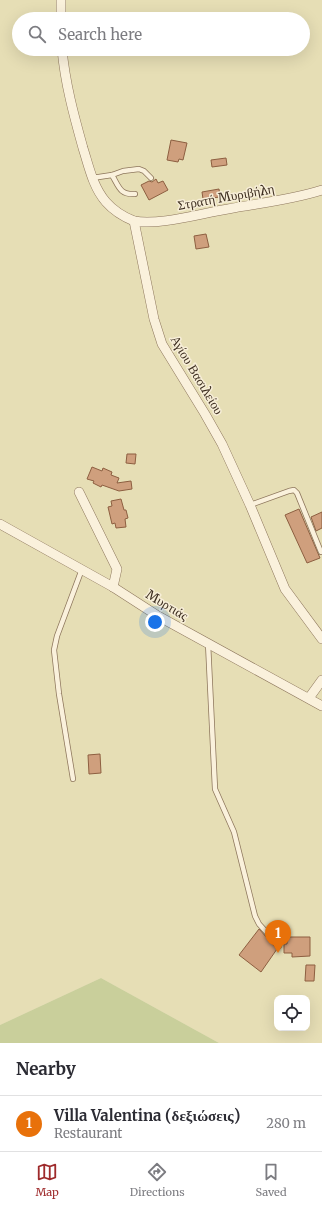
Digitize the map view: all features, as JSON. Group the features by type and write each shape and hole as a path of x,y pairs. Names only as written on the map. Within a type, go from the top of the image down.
{"street":[{"path":"61,12 62,0"},
{"path":"63,56 71,106 92,178 106,203 127,218 134,221"},
{"name":"Στρατή Μυριβήλη","path":"134,221 143,223 181,218 269,203 309,195 322,190"},
{"name":"Αγίου Βασιλείου","path":"134,221 154,319 162,344 219,438 250,505 285,589 322,639"},
{"path":"79,492 117,569 113,587"},
{"name":"Μυρτιάς","path":"0,524 113,587 158,616 322,706"},
{"path":"309,698 322,680"}],"lane":[{"path":"92,178 139,169 144,171 151,178"},
{"path":"112,175 121,191 126,194 135,194"},
{"path":"250,505 294,490 297,493 321,552"},
{"path":"73,779 59,694 54,650 57,636 82,569"},
{"path":"208,643 215,789 234,832 255,916 259,924 279,946"}],"shaded area":[{"path":"0,0 322,0 322,1043 219,1043 101,978 0,1025"}],"green space":[{"path":"101,978 219,1043 0,1043 0,1025"}],"building":[{"path":"171,140 187,143 183,160 179,159 178,162 167,160"},
{"path":"226,158 227,165 212,167 211,160"},
{"path":"156,179 158,183 163,181 168,190 149,200 141,185 149,181 152,182"},
{"path":"219,189 220,197 203,199 202,192"},
{"path":"206,234 209,247 196,249 194,236"},
{"path":"127,454 136,454 135,464 126,463"},
{"path":"92,467 102,471 103,468 112,472 111,475 119,478 117,483 131,481 132,489 119,491 102,485 101,487 93,483 94,481 87,479"},
{"path":"121,499 128,518 125,519 126,527 116,528 115,523 112,524 108,507 112,506 111,501"},
{"path":"299,509 320,558 307,563 285,515"},
{"path":"322,512 322,528 316,531 311,517"},
{"path":"100,754 101,773 89,774 88,755"},
{"path":"259,929 277,949 261,972 239,955"},
{"path":"287,937 310,937 310,956 292,957 292,953 284,953 284,944 287,944"},
{"path":"306,965 315,965 314,981 305,981"}],"place":[{"name":"Villa Valentina (δεξιώσεις)","path":"278,953"}]}
